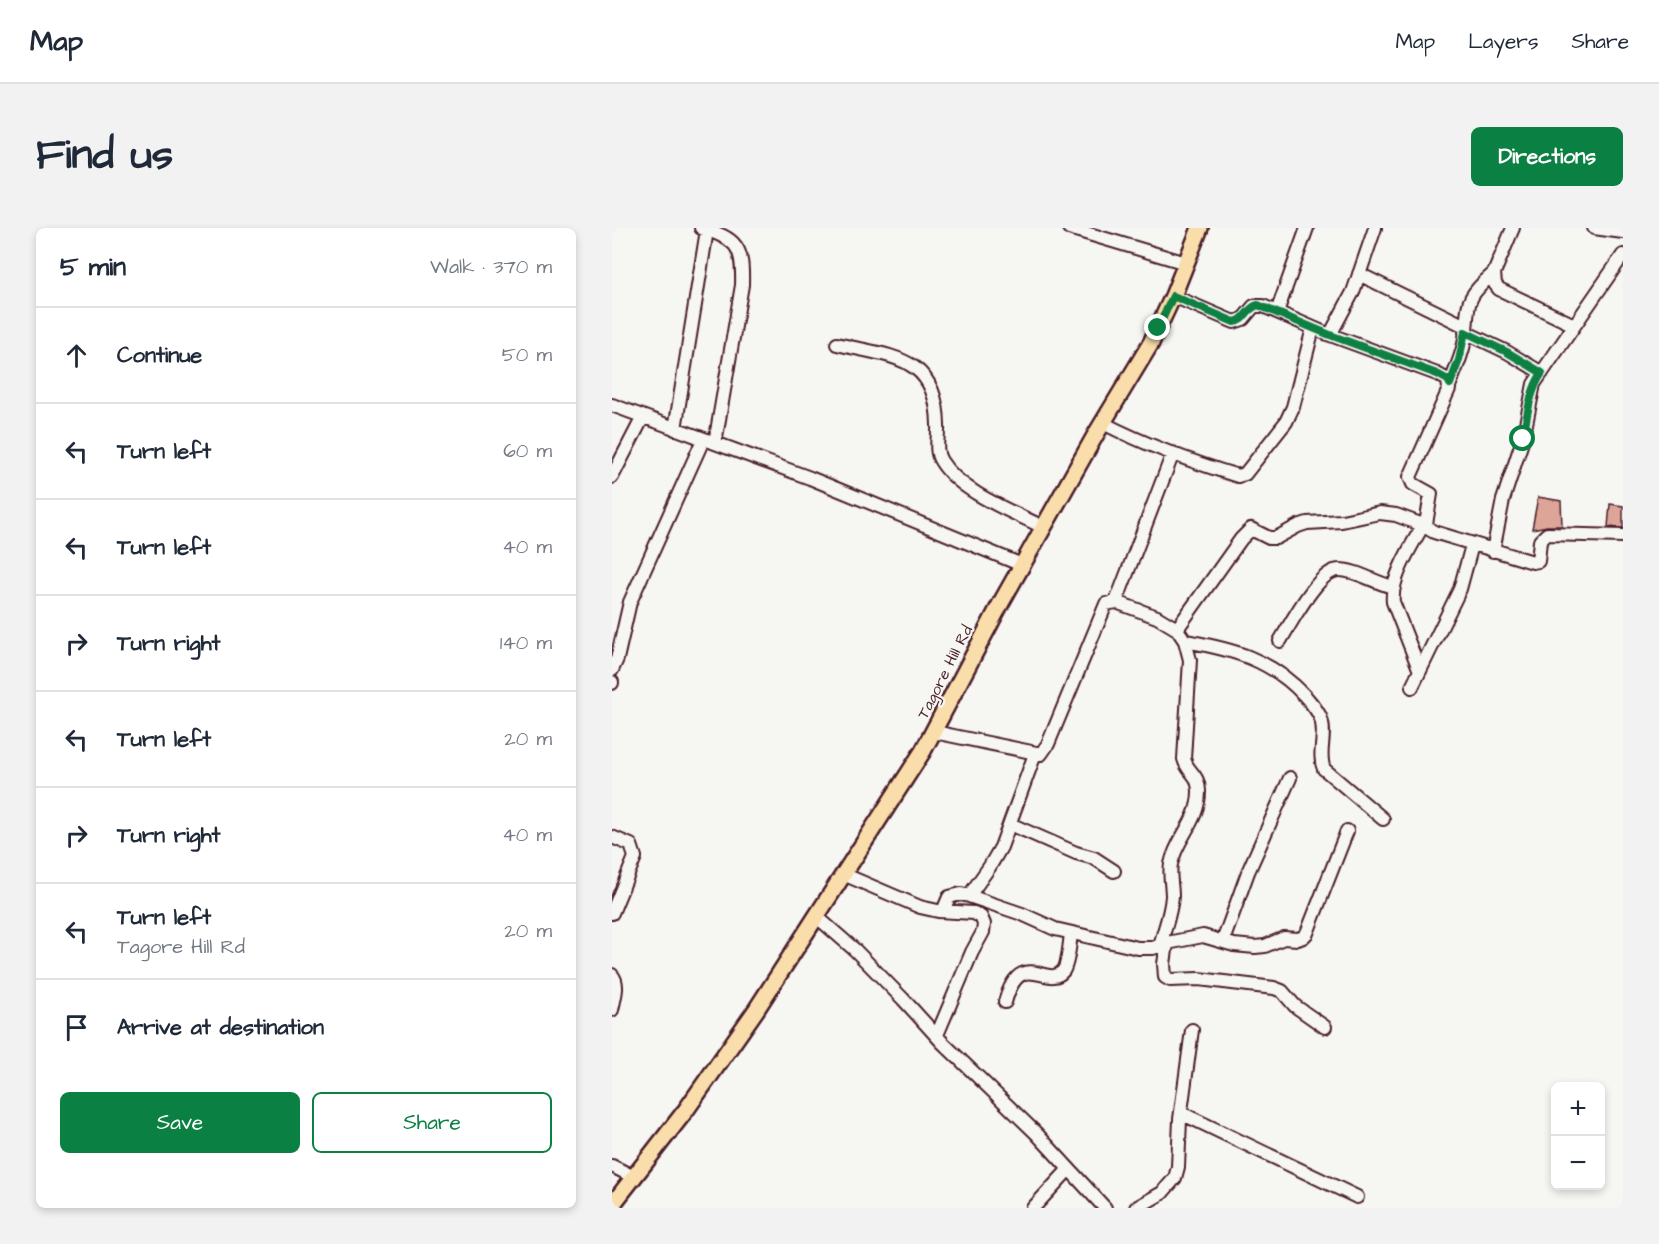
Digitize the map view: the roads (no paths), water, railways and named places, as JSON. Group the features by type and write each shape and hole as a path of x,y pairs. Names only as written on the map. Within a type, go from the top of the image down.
{"main road":[{"name":"Tagore Hill Rd","path":"612,1205 686,1110 756,1010 934,732 1043,527 1138,366 1173,296 1200,228"}],"street":[{"path":"1069,228 1186,263"},
{"path":"1277,312 1307,228"},
{"path":"1330,335 1349,302 1375,228"},
{"path":"1420,671 1393,602 1393,587 1425,521 1431,494 1410,481 1410,473 1459,360 1468,304 1477,288 1494,273 1513,228"},
{"path":"1594,228 1623,232"},
{"path":"612,670 617,659 630,602 709,441 742,285 742,264 731,233 704,229 675,429"},
{"path":"1493,551 1500,510 1523,439 1534,384 1623,255"},
{"path":"1494,273 1495,284 1499,289 1574,325"},
{"path":"1359,274 1465,329 1542,373"},
{"path":"1173,296 1234,322 1243,319 1254,306 1263,306 1330,335 1437,374 1448,380 1450,384"},
{"path":"1103,423 1140,441 1173,453 1238,476 1245,474 1286,422 1293,407 1313,328"},
{"path":"837,344 899,359 918,368 933,394 939,425 937,449 939,458 945,467 969,488 1043,527"},
{"path":"612,405 810,478 1022,565"},
{"path":"612,477 643,417"},
{"path":"1116,603 1173,453"},
{"path":"1177,629 1241,539 1251,529 1269,538 1276,538 1307,523 1342,521 1380,513 1425,521"},
{"path":"1425,521 1428,529 1472,545 1533,562 1538,561 1540,541 1547,534 1623,536"},
{"path":"1412,687 1460,590 1472,545"},
{"path":"1280,642 1318,583 1330,572 1338,570 1350,572 1376,583 1393,587"},
{"path":"934,732 1041,754 1048,744 1106,604 1116,603 1157,617 1177,629 1185,641 1190,660 1184,759 1186,766 1197,776 1198,805 1192,822 1175,850 1171,863 1171,905 1163,944 1166,977 1170,980 1199,980 1274,988 1282,991 1295,1006 1325,1027"},
{"path":"1185,641 1230,649 1244,654 1271,668 1297,688 1321,719 1324,732 1321,762 1324,769 1383,819"},
{"path":"969,896 995,858 1035,754"},
{"path":"1223,941 1248,872 1290,778"},
{"path":"1010,824 1076,853 1094,858 1114,871"},
{"path":"943,911 949,897 961,894 1022,914 1055,929 1138,948 1203,936 1255,948 1284,938 1298,939 1307,933 1347,831"},
{"path":"612,837 631,845 635,857 613,906"},
{"path":"843,874 929,910 974,913 981,917 984,924 983,932 972,952 940,1039"},
{"path":"816,916 855,950 940,1039 1036,1133 1105,1208"},
{"path":"1005,1002 1015,977 1021,974 1056,975 1062,973 1071,933"},
{"path":"612,975 616,983 612,1010"},
{"path":"1136,1208 1162,1193 1175,1178 1180,1153 1181,1113 1192,1030"},
{"path":"1181,1113 1358,1197"},
{"path":"612,1166 634,1177"},
{"path":"1033,1208 1069,1169"}]}
